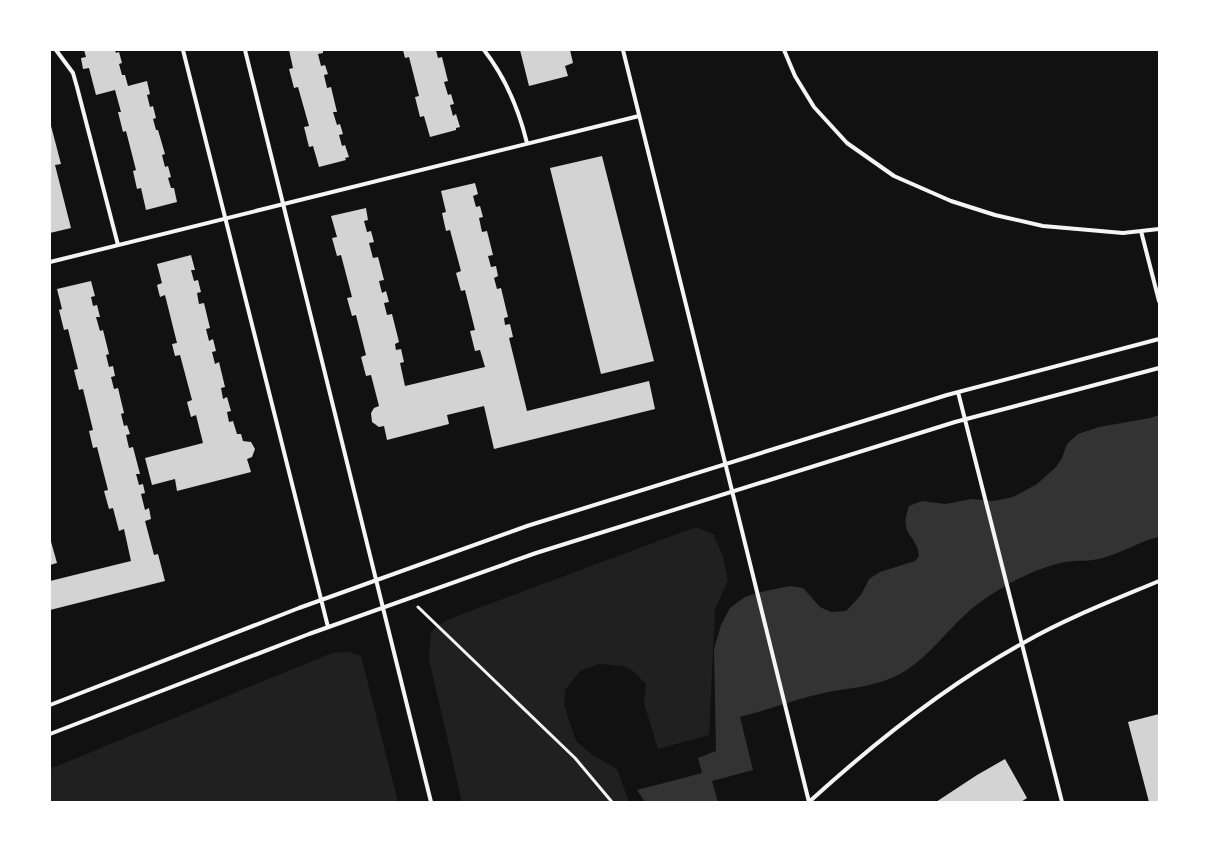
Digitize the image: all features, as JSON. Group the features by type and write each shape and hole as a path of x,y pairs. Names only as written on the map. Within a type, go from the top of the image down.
{"lane":[{"path":"56,50 73,73 118,245"},
{"path":"183,50 328,627"},
{"path":"245,50 431,802"},
{"path":"484,50 502,78 515,106 527,143"},
{"path":"623,50 809,802 879,742 971,675 1022,644 1159,581"},
{"path":"784,50 795,76 814,107 847,143 894,176 951,201 994,215 1044,226 1123,232 1159,229"},
{"path":"50,262 639,116"},
{"path":"1141,231 1159,301"},
{"path":"50,704 322,600 527,526 958,392 1159,339"},
{"path":"50,734 328,627 536,553 732,490 965,419 1159,368"},
{"path":"958,392 1062,802"}],"path":[{"path":"409,598 575,758 612,802"}],"shaded area":[{"path":"1159,415 1159,537 1101,559 1053,565 1031,573 1010,584 979,603 918,662 894,677 868,685 813,695 740,717 753,770 712,781 718,802 645,802 637,790 702,773 698,758 716,751 714,649 721,625 730,608 745,597 790,586 803,588 820,607 831,612 846,611 861,595 869,579 880,572 915,561 919,556 918,549 909,534 906,524 909,506 922,501 945,504 972,499 994,501 1013,497 1037,484 1056,467 1062,458 1067,444 1078,434 1099,427"},
{"path":"696,527 713,534 723,556 728,580 715,609 709,735 658,749 644,703 646,684 633,671 623,666 599,664 580,671 565,690 564,704 577,742 593,755 617,769 629,802 462,802 429,659 431,633 436,626 452,618"},
{"path":"349,652 361,656 398,802 50,802 50,769 332,653"}],"building":[{"path":"84,50 115,50 116,53 119,52 122,63 119,64 128,86 147,81 150,94 147,95 150,107 153,106 156,118 153,119 165,154 162,155 165,167 168,166 171,177 168,178 171,188 174,188 177,202 146,210 141,188 137,189 133,171 136,170 126,131 123,132 118,112 121,112 115,90 96,95 89,68 83,69 81,58 86,57"},
{"path":"289,50 323,50 323,53 318,54 321,66 325,65 328,74 324,75 327,88 331,87 337,112 333,112 337,125 340,124 343,134 339,135 342,146 345,145 349,157 345,158 346,160 319,167 313,146 309,147 304,127 309,126 298,87 294,88 289,69 293,68"},
{"path":"403,50 436,50 438,58 442,57 448,81 444,82 448,95 451,94 454,104 450,105 453,116 456,114 460,127 456,128 456,130 430,137 424,116 420,117 415,97 419,96 409,57 405,58"},
{"path":"520,50 570,50 573,63 565,66 568,76 529,86"},
{"path":"50,122 61,164 55,165 71,228 50,233"},
{"path":"602,156 654,361 601,374 550,168"},
{"path":"475,183 478,194 473,196 476,207 480,206 483,217 479,218 482,232 487,231 493,255 488,256 491,267 496,266 498,276 494,278 497,289 501,288 508,317 504,318 505,325 510,324 513,337 509,338 527,411 649,381 655,409 494,449 484,406 447,415 449,424 387,440 384,426 379,427 372,422 371,413 374,408 379,406 371,375 366,376 361,357 366,355 356,315 352,316 347,298 352,297 341,255 337,256 332,238 337,237 331,216 366,208 368,220 364,221 367,232 371,231 374,242 369,243 373,258 378,257 384,280 379,281 382,293 386,291 389,302 384,303 387,315 392,314 399,342 395,344 396,350 401,349 404,362 400,363 405,386 485,367 480,350 475,351 470,331 475,330 465,290 461,291 456,273 461,271 450,230 446,231 442,213 446,212 441,191"},
{"path":"191,255 195,270 191,270 194,281 198,280 201,292 197,293 199,304 204,303 210,328 206,329 209,341 213,339 216,351 212,352 215,364 219,362 225,387 221,388 223,399 227,397 231,411 227,412 229,422 233,421 237,434 241,434 243,441 251,442 255,449 252,457 247,459 251,472 177,491 175,479 152,485 145,458 203,443 196,415 191,417 187,402 192,400 180,355 175,356 172,344 177,343 165,295 160,297 157,285 162,283 157,264"},
{"path":"91,281 95,296 91,297 93,306 97,305 100,317 96,317 100,331 103,330 109,354 106,355 109,367 113,366 115,376 111,377 114,389 118,388 124,413 121,414 124,426 127,425 130,434 126,435 129,448 133,447 140,474 136,474 139,485 143,484 145,493 141,494 145,510 149,508 151,519 145,521 154,555 158,554 165,581 50,610 50,581 131,561 124,529 119,531 113,508 109,509 104,491 108,490 97,447 93,448 89,431 93,430 83,389 79,390 74,370 78,369 68,329 64,330 59,310 62,309 57,289"},
{"path":"50,538 57,563 50,565"},
{"path":"1159,714 1159,802 1149,802 1128,722"},
{"path":"1005,759 1027,798 1021,802 936,802 977,775"}]}
